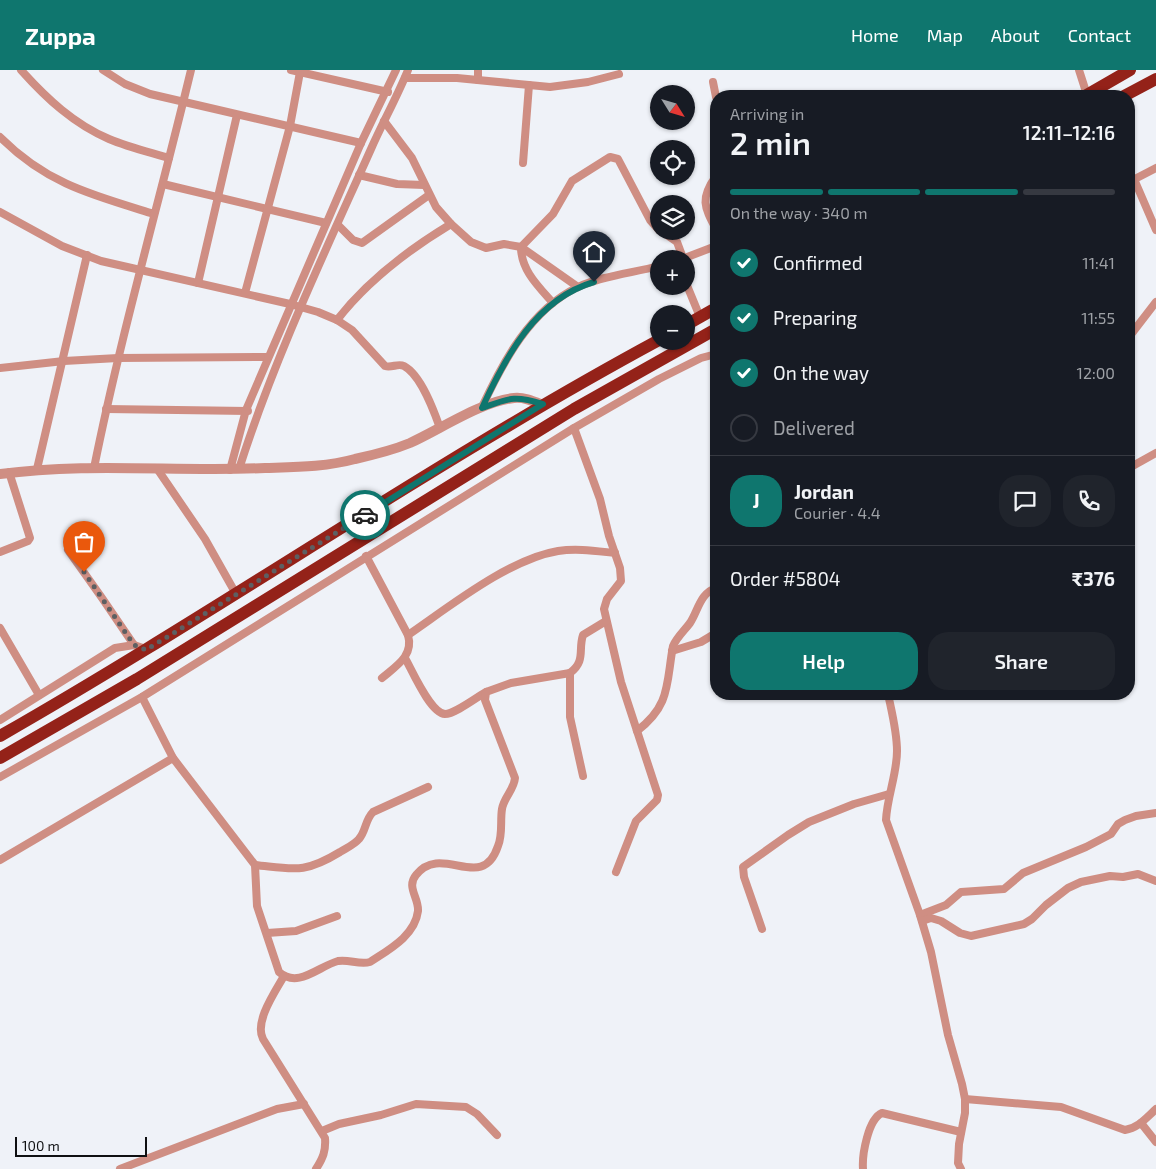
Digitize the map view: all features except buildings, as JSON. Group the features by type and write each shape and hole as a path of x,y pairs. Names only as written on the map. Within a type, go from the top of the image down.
{"highway":[{"path":"1096,90 1130,70"},
{"path":"1135,90 1156,79"},
{"path":"695,320 710,311"},
{"path":"0,758 112,694 567,414 710,333"},
{"path":"0,736 140,647 236,594 543,404 650,345"}],"street":[{"path":"21,70 55,105 81,124 110,140 169,158"},
{"path":"103,70 125,84 150,94 361,143"},
{"path":"94,468 118,358 191,70"},
{"path":"290,70 386,91 396,96"},
{"path":"234,469 246,410 290,304 361,143 396,70"},
{"path":"478,70 478,80"},
{"path":"1079,70 1084,90"},
{"path":"245,293 290,126 300,72"},
{"path":"234,469 301,306 407,74 528,85 569,86 619,74"},
{"path":"713,82 715,90"},
{"path":"523,163 528,85"},
{"path":"198,283 237,114"},
{"path":"384,121 412,158 430,195 451,224 478,246 486,248 504,244 521,246 578,287"},
{"path":"0,137 14,151 48,176 87,194 154,214"},
{"path":"553,303 530,276 521,258 521,246 553,214 572,181 581,173 610,157 618,159 650,220"},
{"path":"1135,179 1156,168"},
{"path":"360,175 397,184 424,184"},
{"path":"163,184 326,223"},
{"path":"710,186 704,202 710,218"},
{"path":"1135,187 1156,230"},
{"path":"338,225 353,240 362,243 430,195"},
{"path":"0,213 62,246 101,260 301,306 337,320 352,330 385,366 403,366 410,371 428,397 440,428"},
{"path":"337,320 352,300 390,266 414,246 451,224"},
{"path":"695,253 710,248"},
{"path":"37,469 64,361 87,255"},
{"path":"482,408 499,370 513,349 537,317 553,303 578,287 650,268"},
{"path":"691,295 700,317"},
{"path":"1135,329 1156,302"},
{"path":"0,777 142,697 574,428 659,379 701,358 710,356"},
{"path":"0,368 64,361 118,358 268,357"},
{"path":"0,552 28,541 30,538 5,473 37,469 94,468 158,470 234,469 300,466 354,460 408,443 482,408 511,398 522,397 543,404"},
{"path":"106,409 246,410 256,414"},
{"path":"574,428 600,499 622,575 621,582 604,604 606,621 621,682 658,795 657,800 636,821 616,872"},
{"path":"1135,465 1156,453"},
{"path":"158,470 204,539 236,594"},
{"path":"68,550 140,647"},
{"path":"408,635 509,569 532,559 557,551 582,550 615,553"},
{"path":"366,556 408,635 410,643 409,651 405,658 382,678"},
{"path":"637,730 656,714 664,700 676,638 690,622 703,597 710,592"},
{"path":"405,658 427,698 438,712 446,714 453,712 486,692 511,683 570,673 575,669 582,655 583,635 606,621"},
{"path":"0,628 39,695"},
{"path":"672,651 701,642 710,637"},
{"path":"0,720 115,648 140,647"},
{"path":"570,673 570,717 583,776"},
{"path":"142,697 173,758 255,865 256,897 279,972 284,976 302,977 337,962 364,964 370,962 396,945 409,932 418,910 411,885 417,873 432,863 440,862 476,868 482,867 494,856 501,834 502,808 514,786 515,778 485,700 486,692"},
{"path":"889,700 896,732 897,752 886,820 921,918 931,952 948,1035 965,1099 965,1113 958,1163 961,1169"},
{"path":"0,860 173,758"},
{"path":"255,865 298,869 315,866 354,844 359,839 364,824 373,812 428,787"},
{"path":"762,929 744,877 743,867 788,834 809,822 854,804 889,794"},
{"path":"921,918 946,905 961,892 1004,889 1023,873 1086,847 1111,834 1118,824 1125,820 1156,813"},
{"path":"921,918 941,921 960,933 971,936 1024,924 1075,884 1110,876 1123,877 1138,874 1156,882"},
{"path":"267,933 296,931 337,916"},
{"path":"284,976 261,1021 259,1030 262,1039 322,1131 326,1148 323,1158 316,1169"},
{"path":"965,1099 1061,1106 1125,1130 1132,1129 1141,1123 1156,1109"},
{"path":"120,1169 277,1109 304,1104"},
{"path":"322,1131 339,1124 376,1116 416,1104 466,1107 477,1114 497,1135"},
{"path":"863,1169 865,1144 874,1119 882,1113 961,1132"},
{"path":"1141,1123 1156,1142"}],"way so far":[{"path":"84,572 134,645 146,650 365,515"}],"route":[{"path":"365,515 543,404 522,397 511,398 482,408 499,370 537,317 556,301 578,287 594,282"}]}
